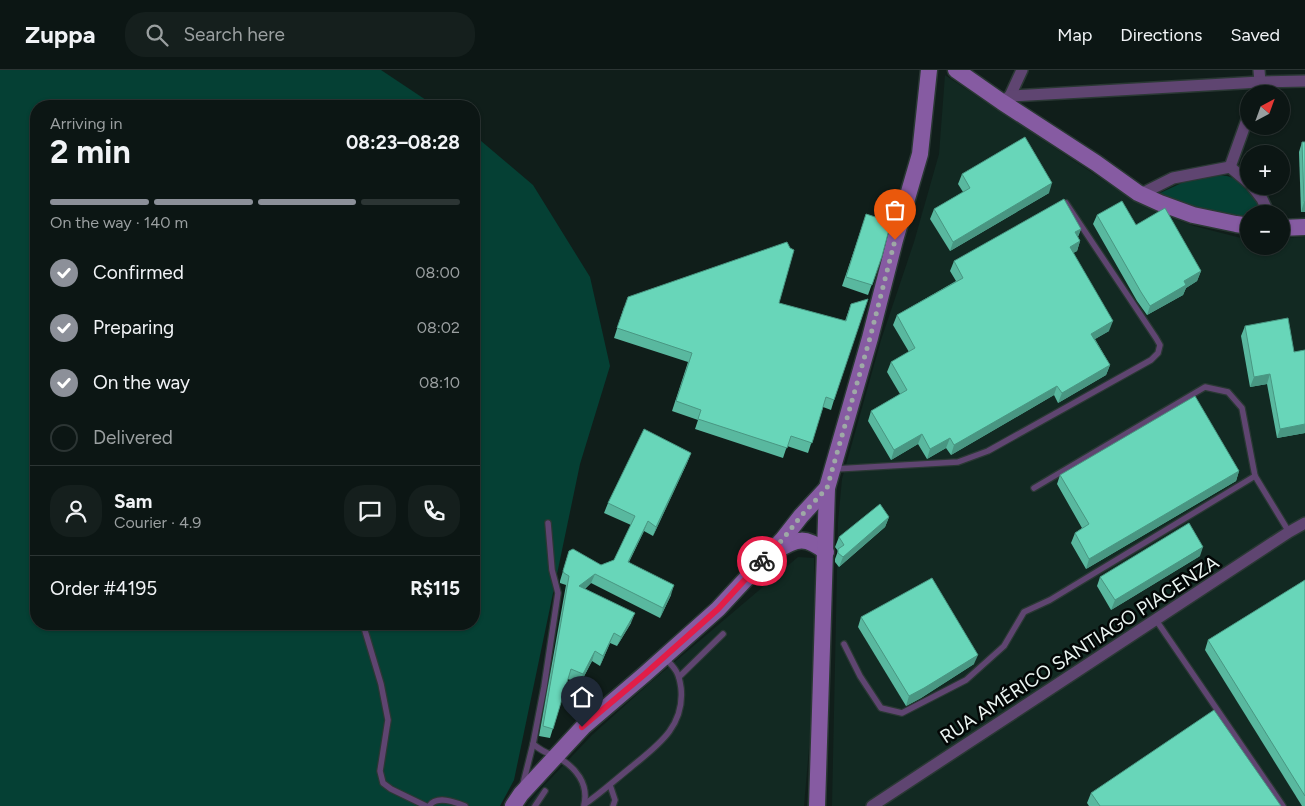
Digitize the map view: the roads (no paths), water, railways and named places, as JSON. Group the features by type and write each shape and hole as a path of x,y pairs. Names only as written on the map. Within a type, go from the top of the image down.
{"street":[{"path":"817,806 827,488 920,154 929,70"},
{"path":"956,70 1006,99 1138,193 1193,216 1240,224"},
{"path":"1006,99 1022,70"},
{"path":"1006,99 1260,76 1305,81"},
{"path":"1230,167 1241,135"},
{"path":"1138,193 1145,192 1173,178 1230,167"},
{"path":"1230,167 1240,175"},
{"path":"1290,228 1305,227"},
{"path":"517,800 582,727 718,609 766,558 827,488"},
{"name":"RUA AMÉRICO SANTIAGO PIACENZA","path":"872,806 1305,523"},
{"path":"766,558 798,540 815,543 826,552"}],"lane":[{"path":"833,469 958,462 988,452 1151,360 1158,353 1160,345 1156,338 1066,203"},
{"path":"1034,488 1206,387 1228,392 1242,408 1255,476 1289,532"},
{"path":"844,644 860,676 881,708 902,714 966,680 1004,646 1024,612 1050,600 1255,476"},
{"path":"517,800 533,744 558,593 552,570 548,523"},
{"path":"1156,620 1283,806"},
{"path":"365,630 382,684 388,720 380,771 383,783 391,790 428,806 438,799 465,806"},
{"path":"679,677 723,634"},
{"path":"533,744 556,756 575,770 584,783 588,804 659,744 673,727 679,715 682,699 679,677 675,668 664,657"},
{"path":"610,785 614,806"},
{"path":"535,806 545,791"}]}
